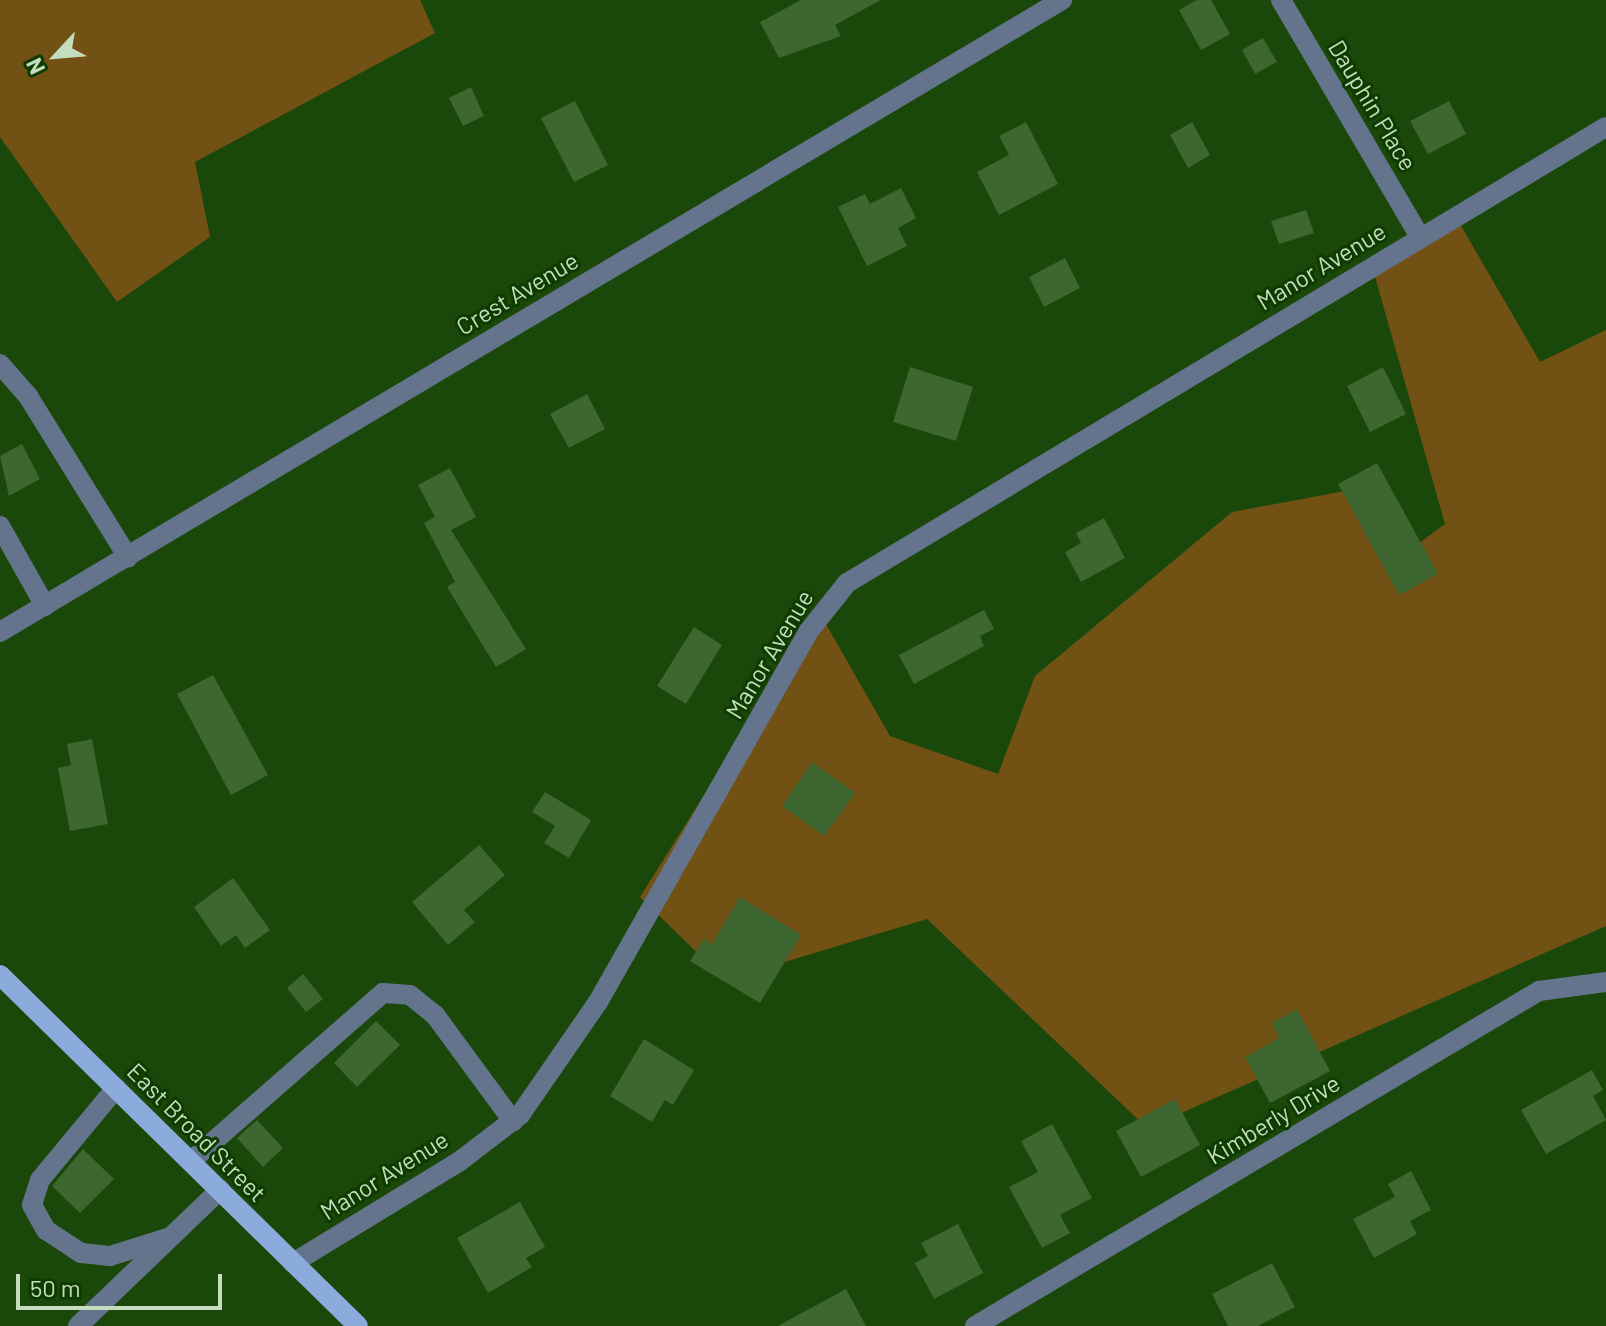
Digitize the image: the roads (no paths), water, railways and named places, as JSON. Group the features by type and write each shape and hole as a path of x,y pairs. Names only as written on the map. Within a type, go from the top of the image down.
{"main road":[{"name":"East Broad Street","path":"0,975 358,1326"}],"street":[{"name":"Crest Avenue","path":"0,632 1062,0"},
{"name":"Dauphin Place","path":"1281,0 1420,237"},
{"name":"Manor Avenue","path":"293,1263 513,1121 598,1002 828,602 877,559 1606,127"},
{"path":"0,364 28,396 128,557"},
{"path":"0,526 45,606"},
{"name":"Kimberly Drive","path":"975,1326 1539,991 1606,982"},
{"path":"191,1161 383,993 410,995 435,1015 513,1121"},
{"path":"116,1088 40,1180 32,1205 46,1230 81,1253 110,1256 167,1238"},
{"path":"78,1326 220,1190"}]}
